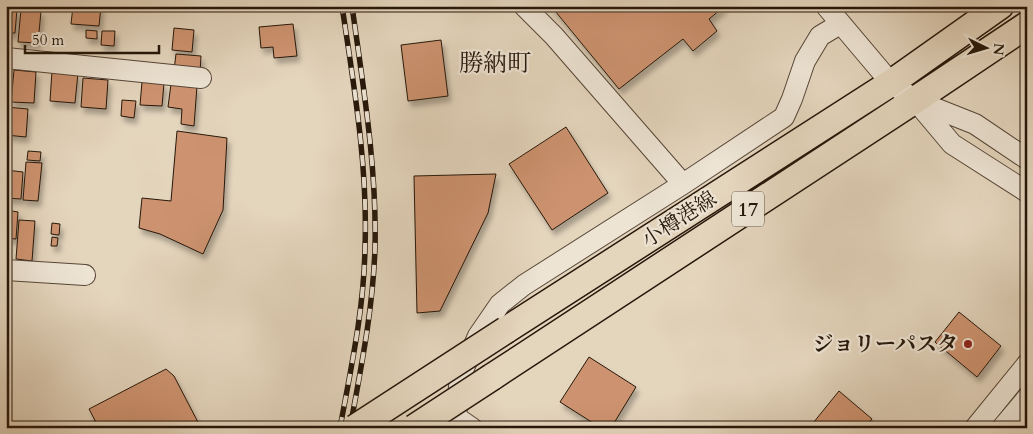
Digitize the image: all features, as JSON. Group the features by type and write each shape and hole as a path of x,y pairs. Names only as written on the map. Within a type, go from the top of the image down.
{"main road":[{"name":"小樽港線","path":"355,428 891,83 1000,6"},
{"name":"小樽港線","path":"414,428 1027,25"}],"street":[{"path":"524,6 554,36 683,184"},
{"path":"826,6 891,83 915,100 975,124 1027,160"},
{"path":"472,428 453,422 460,377 478,336 500,304 524,285 784,117 805,61 820,36 840,24"},
{"path":"6,58 201,78"},
{"path":"915,100 952,144 1027,192"},
{"path":"6,270 85,275"},
{"path":"975,428 1027,364"},
{"path":"1002,428 1027,398"}],"building":[{"path":"73,6 101,6 99,26 71,24"},
{"path":"551,6 725,6 709,19 717,31 693,51 683,39 619,89"},
{"path":"6,8 17,9 15,33 6,33"},
{"path":"21,9 41,11 38,43 18,42"},
{"path":"293,24 297,56 274,58 273,47 261,48 259,27"},
{"path":"174,28 194,30 192,52 172,50"},
{"path":"86,30 97,31 97,39 86,38"},
{"path":"102,31 115,31 114,46 101,45"},
{"path":"441,40 448,96 408,101 401,45"},
{"path":"176,54 201,56 200,72 174,70"},
{"path":"14,70 36,72 34,103 11,102"},
{"path":"52,71 78,73 75,103 50,101"},
{"path":"83,78 108,80 106,109 81,107"},
{"path":"142,82 164,83 162,106 140,105"},
{"path":"171,84 197,86 194,126 181,124 182,109 168,107"},
{"path":"122,100 136,101 134,118 121,116"},
{"path":"6,107 28,109 26,137 6,135"},
{"path":"566,127 608,193 552,230 509,164"},
{"path":"177,131 227,138 223,210 203,254 160,234 139,228 142,198 171,201"},
{"path":"28,151 41,152 40,161 27,160"},
{"path":"26,162 42,163 38,201 23,200"},
{"path":"6,170 23,172 21,199 6,198"},
{"path":"496,174 488,213 440,311 417,313 414,176"},
{"path":"6,210 18,212 16,239 6,238"},
{"path":"19,220 35,221 32,261 16,259"},
{"path":"52,223 60,224 59,235 51,234"},
{"path":"52,237 58,238 57,246 51,246"},
{"name":"ジョリーパスタ","path":"959,312 1001,346 977,377 935,342"},
{"path":"589,357 636,387 611,428 601,428 560,402"},
{"path":"166,369 174,376 201,428 99,428 89,409"},
{"path":"839,391 872,419 865,428 809,428"}],"railway":[{"path":"340,428 360,316 364,271 365,218 359,127 342,6"},
{"path":"350,428 369,316 375,248 372,157 352,6"}],"place":[{"name":"ジョリーパスタ","path":"968,344"}],"district":[{"name":"勝納町","path":"495,63"}]}
